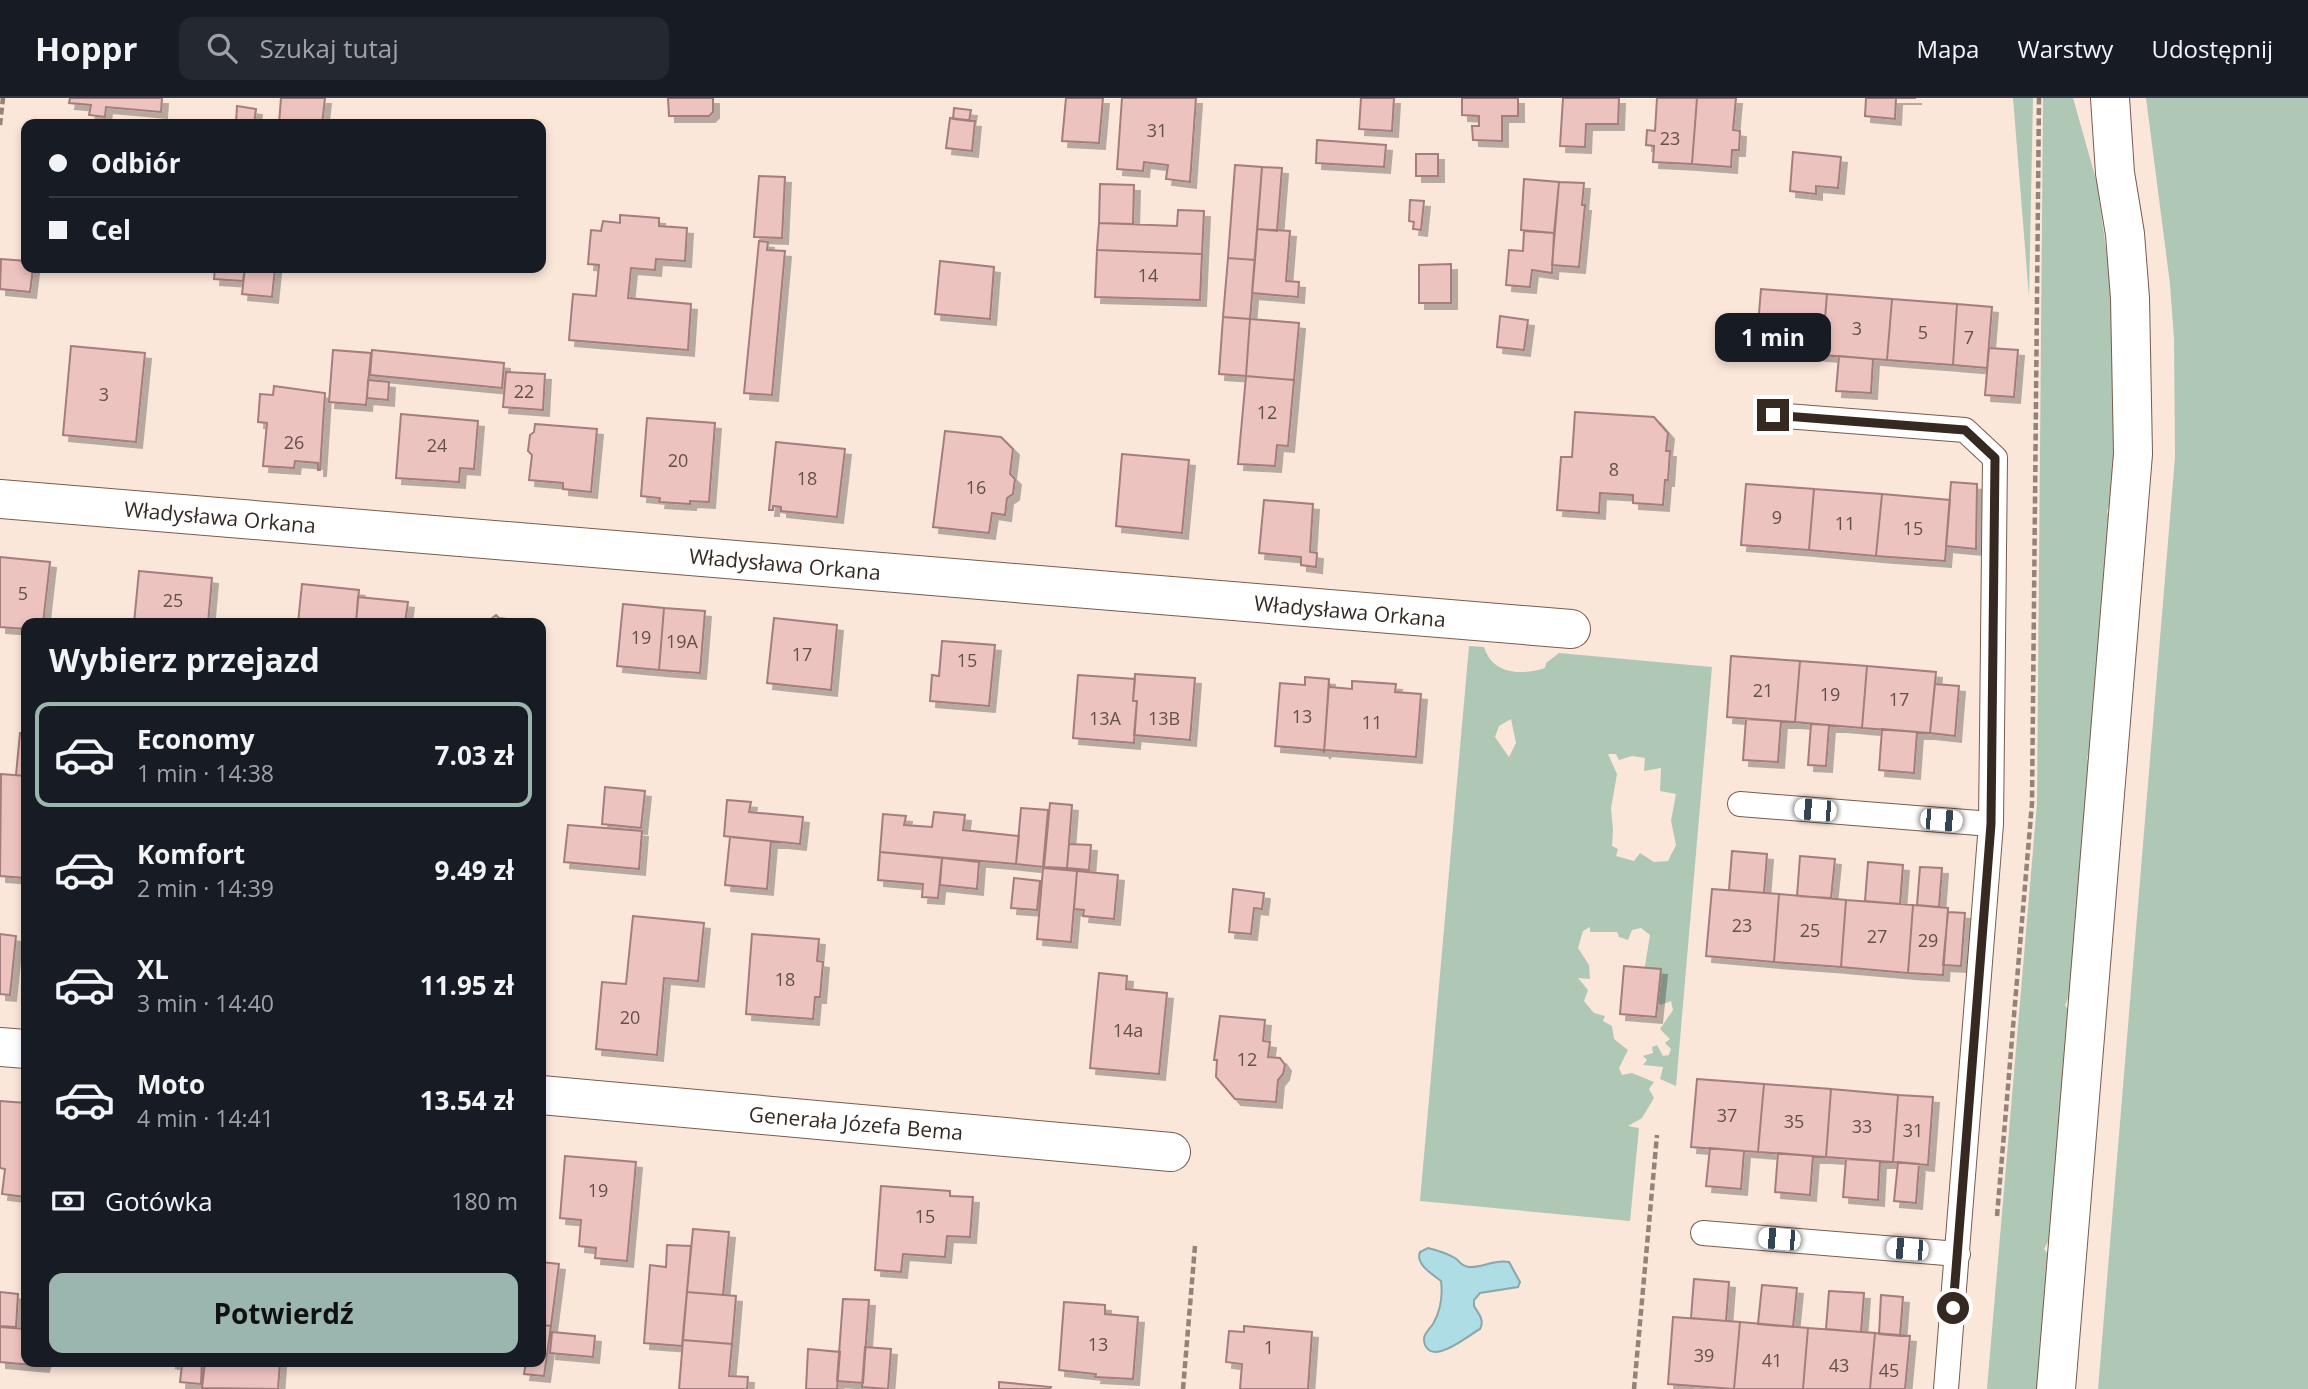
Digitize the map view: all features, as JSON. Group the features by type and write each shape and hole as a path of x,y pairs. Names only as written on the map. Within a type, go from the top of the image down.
{"street":[{"path":"2087,98 2115,173"},
{"path":"2056,1389 2133,454 2130,298 2125,234 2115,173 2110,98"},
{"name":"Władysława Orkana","path":"0,499 1570,629"},
{"path":"0,1047 21,1049"},
{"name":"Generała Józefa Bema","path":"546,1095 1171,1152"}],"lane":[{"path":"1773,415 1965,430 1995,458 1991,824 1946,1389"},
{"path":"1740,804 1991,824"},
{"path":"1703,1233 1958,1254"}],"path":[{"path":"0,125 3,98"},
{"path":"1634,1389 1657,1135"},
{"path":"1183,1389 1195,1247"}],"green space":[{"path":"2013,98 2033,98 2029,297"},
{"path":"2043,98 2073,98 2097,183 2108,263 2113,328 2115,430 2069,996 2065,1005 2068,1010 2049,1240 2044,1249 2048,1254 2037,1389 1987,1389 2037,803"},
{"path":"2146,98 2308,98 2308,1389 2098,1389 2175,457 2174,339 2170,284"},
{"path":"1469,646 1484,647 1488,656 1500,668 1517,672 1545,668 1546,663 1559,653 1712,667 1676,1086 1660,1079 1663,1067 1643,1065 1647,1060 1643,1056 1653,1053 1652,1047 1657,1045 1663,1056 1669,1055 1671,1049 1665,1043 1670,1039 1660,1029 1673,1010 1671,1001 1661,1005 1650,998 1644,972 1650,935 1641,928 1632,930 1628,940 1619,937 1617,932 1590,932 1590,927 1583,931 1578,948 1589,965 1590,979 1578,978 1588,990 1584,1001 1594,1013 1605,1016 1603,1021 1612,1026 1614,1039 1628,1050 1619,1068 1622,1075 1632,1073 1654,1082 1649,1089 1654,1098 1642,1118 1628,1126 1639,1128 1630,1221 1420,1201","holes":["1511,719 1516,743 1509,757 1495,737 1499,726","1608,754 1616,754 1619,760 1632,756 1645,758 1644,771 1661,768 1660,791 1676,794 1671,821 1676,845 1668,861 1654,862 1640,853 1634,861 1616,856 1618,849 1612,846 1611,808 1617,774"]}],"water":[{"path":"1428,1248 1442,1252 1469,1267 1509,1262 1520,1282 1518,1287 1480,1293 1474,1300 1474,1306 1481,1320 1480,1329 1438,1352 1427,1348 1424,1339 1438,1314 1442,1292 1441,1281 1420,1261 1420,1252"}],"building":[{"path":"70,98 162,98 161,112 106,107 105,117 89,115 91,105 69,103"},
{"path":"281,98 325,98 323,119 279,119"},
{"path":"668,98 713,98 713,112 709,116 669,116"},
{"path":"1066,98 1103,98 1099,143 1062,141"},
{"path":"1122,98 1196,98 1190,182 1166,179 1168,165 1144,162 1143,171 1117,169"},
{"path":"1361,98 1394,98 1392,131 1359,129"},
{"path":"1462,98 1518,98 1518,116 1502,116 1502,141 1473,140 1472,126 1479,126 1479,116 1462,115"},
{"path":"1563,98 1619,98 1618,124 1586,124 1585,147 1560,146"},
{"path":"1657,98 1697,98 1692,164 1653,162 1654,146 1646,145 1647,130 1655,131"},
{"path":"1697,98 1736,98 1733,130 1740,131 1739,150 1732,150 1731,167 1692,164"},
{"path":"1866,98 1896,98 1895,119 1865,116"},
{"path":"237,106 256,109 255,119 236,119"},
{"path":"954,108 971,110 969,121 953,119"},
{"path":"950,118 975,121 972,151 946,148"},
{"path":"1317,140 1386,145 1384,167 1316,163"},
{"path":"1793,152 1841,157 1838,188 1816,186 1816,194 1790,191"},
{"path":"1416,154 1438,154 1438,176 1416,176"},
{"path":"1235,165 1262,167 1255,260 1228,258"},
{"path":"1262,167 1282,168 1277,231 1257,229"},
{"path":"759,176 785,177 782,238 754,237"},
{"path":"1524,179 1559,182 1554,233 1521,230"},
{"path":"1559,182 1584,183 1582,205 1585,205 1579,267 1552,265"},
{"path":"1100,184 1134,185 1133,224 1099,223"},
{"path":"1410,200 1424,201 1421,230 1413,229 1414,222 1409,221"},
{"path":"1178,210 1204,211 1202,254 1097,250 1099,223 1177,226"},
{"path":"620,215 659,218 659,226 687,228 685,261 656,259 655,270 631,268 628,298 691,304 688,350 569,340 573,294 596,296 599,265 588,264 591,230 601,231 603,221 620,223"},
{"path":"1257,229 1290,231 1286,281 1299,282 1298,297 1252,293"},
{"path":"1524,231 1554,233 1552,273 1532,270 1530,287 1506,285 1509,250 1523,251"},
{"path":"759,241 768,242 767,250 785,251 772,395 744,393"},
{"path":"1097,250 1202,254 1200,300 1095,297"},
{"path":"1228,258 1255,260 1250,319 1223,317"},
{"path":"1,259 21,261 21,273 32,273 30,292 0,289"},
{"path":"940,261 994,267 990,319 935,314"},
{"path":"1451,264 1451,303 1419,303 1419,265"},
{"path":"215,273 244,273 243,281 214,279"},
{"path":"244,273 274,273 272,297 242,294"},
{"path":"1761,289 1827,294 1822,355 1756,350"},
{"path":"1827,294 1892,299 1887,360 1822,355"},
{"path":"1892,299 1957,304 1953,365 1887,360"},
{"path":"1957,304 1992,307 1987,368 1953,365"},
{"path":"1500,316 1528,320 1524,350 1497,347"},
{"path":"1223,317 1250,319 1246,376 1219,374"},
{"path":"1250,319 1299,323 1294,380 1246,376"},
{"path":"71,346 145,353 136,442 63,435"},
{"path":"1989,348 2018,350 2014,397 1985,395"},
{"path":"333,350 371,353 366,405 329,402"},
{"path":"372,350 504,363 502,388 370,375"},
{"path":"1839,356 1873,359 1871,393 1836,391"},
{"path":"506,372 545,374 543,410 503,407"},
{"path":"1246,376 1294,380 1288,446 1277,445 1275,466 1238,464"},
{"path":"368,380 389,382 388,400 367,398"},
{"path":"274,386 325,393 320,470 318,463 295,461 294,468 263,466 267,423 258,422 260,394 273,395"},
{"path":"1575,412 1654,417 1668,433 1666,451 1670,451 1663,505 1633,503 1633,495 1600,493 1599,513 1557,510 1561,457 1572,457"},
{"path":"401,414 478,421 474,469 460,468 459,482 396,478"},
{"path":"647,418 715,423 709,502 659,502 660,498 641,496"},
{"path":"535,424 597,429 591,492 563,489 563,483 529,480 532,455 528,451"},
{"path":"945,431 1001,437 1013,449 1010,474 1015,479 1013,494 1007,498 1005,515 992,513 989,533 933,527"},
{"path":"776,442 845,449 837,517 781,511 781,507 773,506 773,510 769,510"},
{"path":"1122,454 1189,460 1182,533 1116,526"},
{"path":"1951,482 1977,484 1976,549 1946,546"},
{"path":"1746,484 1814,489 1809,550 1741,545"},
{"path":"1814,489 1882,494 1876,556 1809,550"},
{"path":"1882,494 1950,500 1945,561 1876,556"},
{"path":"1264,500 1313,504 1310,552 1317,553 1316,567 1301,565 1301,557 1259,553"},
{"path":"0,557 50,562 44,618 21,618 21,629 0,627"},
{"path":"139,571 212,578 208,618 134,618"},
{"path":"302,584 359,590 356,618 299,618"},
{"path":"358,597 408,602 406,618 356,618"},
{"path":"623,604 664,608 659,670 617,666"},
{"path":"664,608 705,611 700,673 659,670"},
{"path":"774,618 837,625 831,690 767,683"},
{"path":"942,641 995,645 989,706 930,701 932,675 939,676"},
{"path":"1731,656 1800,661 1795,722 1727,717"},
{"path":"1800,661 1867,666 1862,728 1795,722"},
{"path":"1867,666 1936,672 1930,733 1862,728"},
{"path":"1135,674 1195,678 1190,740 1134,735 1137,701 1133,701"},
{"path":"1078,675 1135,679 1133,701 1137,701 1134,743 1073,738"},
{"path":"1305,677 1329,679 1324,753 1323,750 1275,746 1280,683 1305,685"},
{"path":"1352,681 1396,684 1395,692 1421,694 1416,757 1325,750 1324,753 1329,683 1330,687 1352,689"},
{"path":"1935,684 1959,686 1955,736 1930,733"},
{"path":"1746,719 1781,721 1778,762 1743,760"},
{"path":"1811,724 1829,725 1826,766 1808,765"},
{"path":"1882,729 1917,732 1914,773 1879,770"},
{"path":"20,733 21,733 21,776 16,775"},
{"path":"1,774 21,776 21,878 0,876"},
{"path":"605,787 645,791 641,828 602,824"},
{"path":"727,800 751,802 749,812 803,817 800,844 724,836"},
{"path":"1050,803 1072,805 1067,868 1044,867"},
{"path":"1021,808 1048,810 1043,867 1016,864"},
{"path":"934,812 965,815 963,830 1019,836 1016,864 880,852 883,814 906,816 904,825 932,827"},
{"path":"568,825 642,831 639,869 564,862"},
{"path":"730,837 771,841 767,889 725,885"},
{"path":"1069,844 1091,845 1089,870 1067,868"},
{"path":"1732,851 1767,854 1764,893 1729,890"},
{"path":"880,852 942,858 938,898 922,897 923,884 878,880"},
{"path":"1800,856 1835,859 1831,898 1797,896"},
{"path":"942,858 979,862 977,889 940,885"},
{"path":"1868,862 1903,865 1900,904 1865,901"},
{"path":"1920,867 1942,868 1939,907 1917,905"},
{"path":"1043,868 1077,871 1071,942 1037,939"},
{"path":"1077,871 1118,875 1114,919 1083,916 1084,910 1074,909"},
{"path":"1014,878 1040,881 1037,910 1011,908"},
{"path":"1233,889 1264,893 1262,909 1254,908 1251,934 1229,932"},
{"path":"1712,889 1779,894 1774,962 1706,956"},
{"path":"1779,894 1846,900 1841,967 1774,962"},
{"path":"1846,900 1913,905 1908,973 1841,967"},
{"path":"1913,905 1948,908 1943,975 1908,973"},
{"path":"1948,912 1965,913 1961,966 1943,965"},
{"path":"633,916 704,923 698,981 664,978 657,1055 596,1049 602,982 626,984"},
{"path":"0,934 16,936 10,995 0,994"},
{"path":"752,934 819,939 817,961 823,962 820,997 815,997 813,1019 746,1014"},
{"path":"1624,966 1661,969 1656,1017 1620,1014"},
{"path":"1099,973 1127,976 1126,989 1167,993 1159,1074 1090,1068"},
{"path":"1220,1016 1265,1020 1263,1041 1270,1042 1268,1057 1280,1058 1285,1065 1278,1080 1276,1102 1235,1099 1216,1077 1217,1060 1214,1060"},
{"path":"1697,1079 1764,1084 1758,1152 1691,1147"},
{"path":"1764,1084 1831,1089 1826,1157 1758,1152"},
{"path":"1831,1089 1898,1095 1893,1162 1826,1157"},
{"path":"1898,1095 1933,1097 1928,1165 1893,1162"},
{"path":"0,1101 21,1103 21,1196 2,1194 5,1169 0,1168"},
{"path":"1710,1148 1744,1151 1741,1189 1706,1186"},
{"path":"1778,1153 1813,1156 1810,1195 1775,1192"},
{"path":"565,1156 636,1162 627,1261 595,1258 596,1248 579,1246 581,1220 560,1218"},
{"path":"1846,1159 1880,1161 1878,1200 1843,1197"},
{"path":"1898,1162 1919,1164 1916,1203 1894,1201"},
{"path":"881,1186 950,1191 950,1196 973,1197 970,1237 947,1236 945,1257 903,1254 901,1272 875,1270"},
{"path":"693,1229 729,1232 723,1295 687,1292"},
{"path":"667,1245 691,1246 682,1346 644,1343 650,1265 666,1267"},
{"path":"546,1263 559,1264 551,1326 546,1326"},
{"path":"1694,1279 1729,1282 1726,1321 1691,1318"},
{"path":"1762,1285 1797,1288 1793,1327 1758,1324"},
{"path":"1829,1291 1864,1293 1861,1332 1826,1329"},
{"path":"0,1292 18,1294 16,1327 0,1326"},
{"path":"687,1292 736,1296 732,1344 683,1340"},
{"path":"1881,1295 1903,1297 1900,1336 1879,1334"},
{"path":"843,1299 869,1300 863,1383 837,1381"},
{"path":"1064,1302 1105,1305 1105,1314 1138,1317 1133,1379 1095,1377 1096,1374 1059,1370"},
{"path":"1673,1317 1740,1322 1734,1389 1668,1384"},
{"path":"1740,1322 1808,1328 1803,1389 1734,1389"},
{"path":"546,1326 551,1326 546,1362"},
{"path":"1244,1326 1312,1332 1308,1389 1240,1389 1242,1364 1226,1362 1229,1331 1244,1332"},
{"path":"0,1327 21,1329 21,1364 0,1362"},
{"path":"1808,1328 1875,1333 1870,1389 1803,1389"},
{"path":"552,1332 595,1336 593,1357 550,1353"},
{"path":"1875,1333 1910,1336 1905,1389 1870,1389"},
{"path":"683,1340 732,1344 729,1376 748,1377 747,1389 679,1389"},
{"path":"865,1347 891,1349 888,1389 862,1387"},
{"path":"808,1349 840,1352 837,1389 806,1389"},
{"path":"182,1367 202,1367 201,1384 180,1382"},
{"path":"204,1367 280,1367 278,1389 202,1388"},
{"path":"525,1367 545,1367 544,1376 524,1374"},
{"path":"999,1382 1051,1387 999,1389"}],"route":[{"path":"1773,415 1965,430 1995,458 1991,824 1953,1308"}]}
